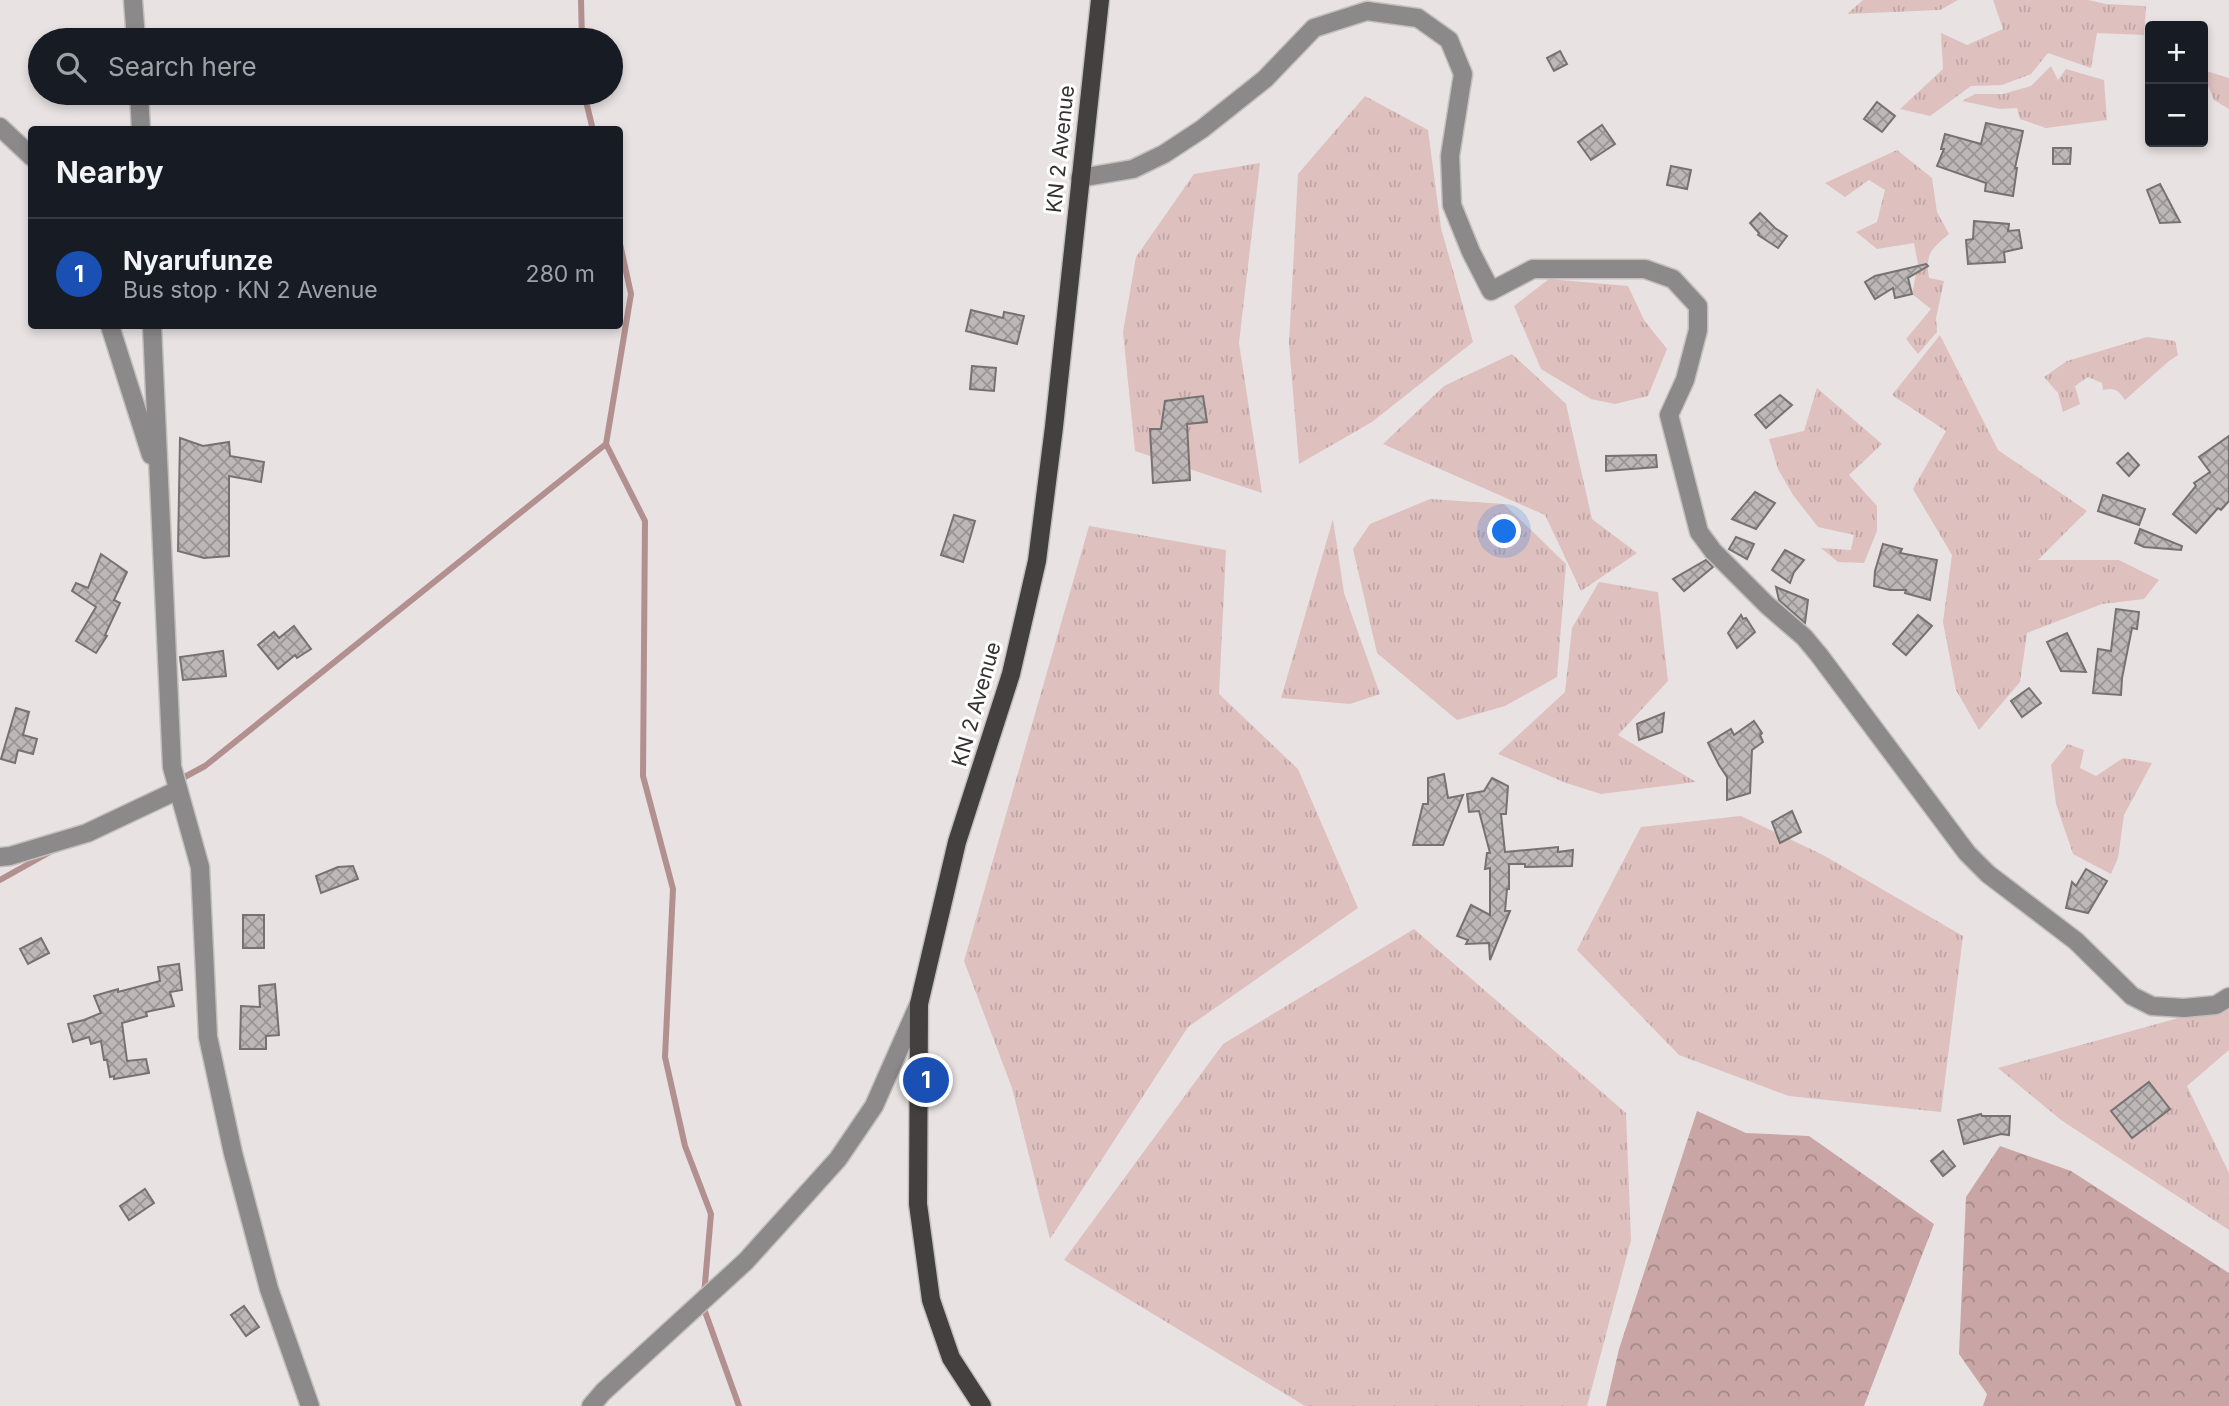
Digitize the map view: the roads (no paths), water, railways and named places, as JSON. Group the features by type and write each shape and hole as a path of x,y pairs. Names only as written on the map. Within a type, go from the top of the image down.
{"main road":[{"name":"KN 2 Avenue","path":"982,1406 951,1358 931,1300 918,1204 919,1004 957,842 1011,674 1038,561 1100,0"}],"street":[{"path":"133,0 135,28"},
{"path":"1080,178 1133,169 1164,154 1202,130 1265,79 1314,29 1367,11 1418,18 1449,40 1463,74 1450,156 1452,205 1471,252 1491,290 1533,269 1645,269 1673,279 1698,306 1698,330 1685,380 1669,415 1699,532 1713,551 1767,605 1804,637 1967,853 1988,874 2076,941 2132,996 2152,1006 2184,1008 2216,1005 2229,997"},
{"path":"140,105 141,126"},
{"path":"0,127 28,153"},
{"path":"111,329 159,479"},
{"path":"152,329 172,767 200,867 208,1037 230,1140 269,1289 310,1406"},
{"path":"0,857 87,833 178,790"},
{"path":"591,1406 642,1355 746,1261 838,1160 874,1106 919,1004"}],"waterway":[{"path":"581,0 582,28"},
{"path":"587,105 592,126"},
{"path":"179,780 205,766 606,444 631,294 623,258"},
{"path":"606,444 645,521 643,776 673,889 665,1057 685,1146 711,1214 704,1295"},
{"path":"0,880 50,852"},
{"path":"703,1306 739,1406"}],"place":[{"name":"Nyarufunze","path":"926,1080"}]}
